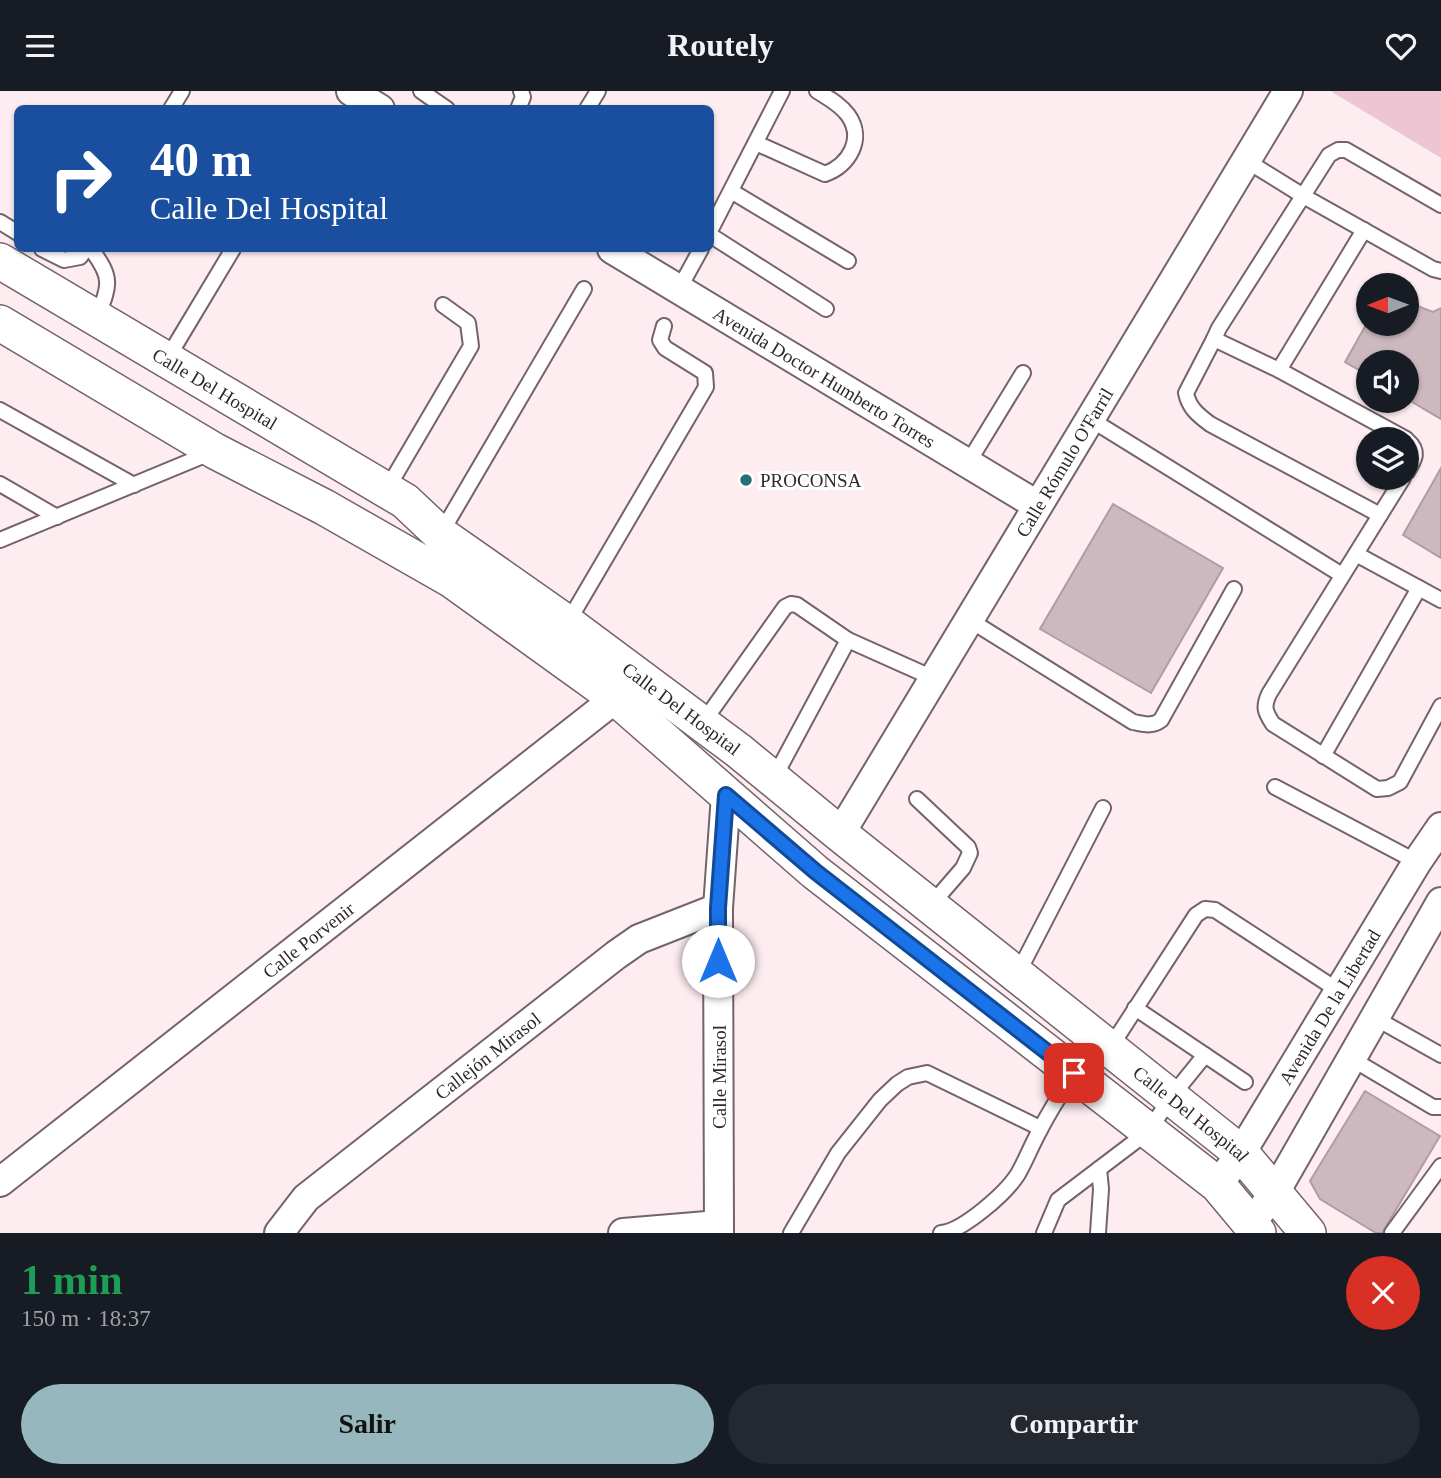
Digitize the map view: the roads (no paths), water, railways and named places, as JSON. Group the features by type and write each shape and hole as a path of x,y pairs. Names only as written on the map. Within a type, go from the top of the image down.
{"street":[{"path":"351,91 374,105"},
{"name":"Calle Rómulo O'Farril","path":"840,834 1288,91"},
{"name":"Avenida Doctor Humberto Torres","path":"617,252 1037,505"},
{"name":"Calle Del Hospital","path":"0,261 405,501 440,534 567,623 702,723 1241,1153 1308,1233"},
{"name":"Calle Del Hospital","path":"0,323 215,451 324,507 452,580 616,698 816,872 1218,1185 1254,1229"},
{"name":"Calle Porvenir","path":"0,1182 616,698"},
{"path":"726,795 735,786 774,780"},
{"name":"Calle Mirasol","path":"719,1229 718,908 726,795"},
{"name":"Avenida De la Libertad","path":"1218,1185 1241,1153 1417,862 1441,827"},
{"name":"Callejón Mirasol","path":"279,1233 306,1198 616,955 639,939 718,908"},
{"path":"1254,1229 1438,914"},
{"path":"623,1233 719,1229"}],"lane":[{"path":"421,91 441,105"},
{"path":"714,225 782,91"},
{"path":"756,143 825,173 839,169 855,143 855,129 849,116 836,103 817,91"},
{"path":"1380,515 1210,424 1193,411 1186,393 1219,328 1305,197 1329,155 1338,150 1346,150 1441,205"},
{"path":"1247,161 1305,197 1441,271"},
{"path":"731,191 848,261"},
{"path":"1279,370 1364,230"},
{"path":"714,236 826,309"},
{"path":"47,252 64,260 80,257 86,252"},
{"path":"92,252 104,266 108,278 108,288 96,319"},
{"path":"166,360 231,252"},
{"path":"679,289 699,252"},
{"path":"440,534 584,289"},
{"path":"386,490 471,346 468,323 443,305"},
{"path":"567,623 706,387 705,373 665,348 660,339 664,326"},
{"path":"1214,339 1279,370 1382,427"},
{"path":"968,463 1023,373"},
{"path":"0,410 134,485"},
{"path":"1090,419 1342,575"},
{"path":"0,540 215,451"},
{"path":"0,484 57,516"},
{"path":"1396,490 1264,706 1273,724 1377,789 1388,788 1400,782 1441,706"},
{"path":"1356,554 1441,600"},
{"path":"1323,756 1419,588"},
{"path":"968,619 1133,722 1156,724 1161,720 1234,589"},
{"path":"702,723 785,607 791,604 797,605 848,640 933,678"},
{"path":"774,780 848,640"},
{"path":"1275,787 1417,862"},
{"path":"917,799 968,847 970,853 963,868 930,906"},
{"path":"1017,975 1103,808"},
{"path":"1109,1048 1196,915 1205,909 1215,910 1339,991"},
{"path":"1135,1008 1245,1082"},
{"path":"1375,1018 1441,1055"},
{"path":"1044,1233 1059,1200 1149,1132 1171,1097 1205,1055"},
{"path":"1352,1059 1433,1107 1441,1107"},
{"path":"791,1233 838,1153 880,1100 908,1077 927,1073 1040,1128"},
{"path":"941,1233 949,1233 1007,1188 1019,1172 1040,1128 1074,1073"},
{"path":"1392,1233 1441,1166"},
{"path":"1098,1169 1101,1189 1098,1233"}],"place":[{"name":"PROCONSA","path":"746,480"}]}
